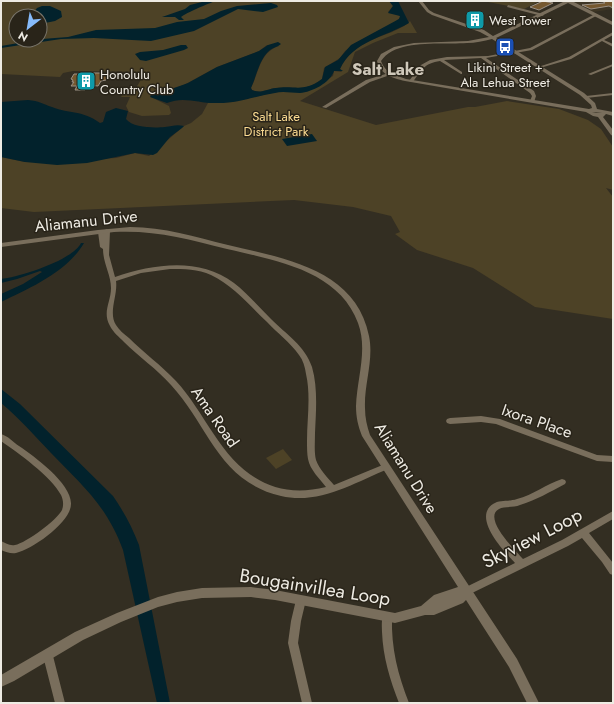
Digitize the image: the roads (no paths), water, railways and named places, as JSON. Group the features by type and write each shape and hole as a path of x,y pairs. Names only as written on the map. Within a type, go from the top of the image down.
{"street":[{"path":"420,1 427,10 433,14 493,35 506,33"},
{"path":"592,110 411,81 389,74 381,68 379,61 383,55 394,48 417,43 468,42 492,38 506,33 562,6 568,1 613,24"},
{"path":"562,6 570,5 579,7"},
{"path":"508,6 542,15"},
{"path":"411,81 422,66 440,59 483,58 516,52 540,45 596,15"},
{"path":"482,31 586,97 593,104 590,113 593,115 613,114"},
{"path":"540,67 566,59 613,33"},
{"path":"602,40 613,46"},
{"path":"483,58 532,92 534,96 532,101"},
{"path":"440,59 461,72"},
{"path":"590,74 613,65"},
{"path":"324,107 368,81 389,74"},
{"path":"586,97 613,94"},
{"path":"602,114 613,134"},
{"name":"Aliamanu Drive","path":"1,245 104,231 140,229 164,231 280,259 315,273 337,288 354,308 364,330 368,353 360,403 361,421 370,444 513,663 533,703"},
{"name":"Ama Road","path":"104,231 103,247 105,248 107,262 113,280 114,293 109,316 113,326 177,387 226,458 244,477 259,486 280,493 301,495 332,489 385,467"},
{"path":"113,280 163,267 189,268 204,271 218,276 230,283 289,340 304,358 310,372 312,460 316,468 332,489"},
{"name":"Ixora Place","path":"450,421 481,419 497,421 594,457 613,459"},
{"path":"1,437 23,452 45,470 65,494 68,503 65,512 60,519 22,546 10,549 1,545"},
{"path":"520,564 490,525 489,517 491,511 497,506 521,501 562,482"},
{"name":"Skyview Loop","path":"467,591 565,543 613,515"},
{"path":"583,532 613,571"},
{"name":"Bougainvillea Loop","path":"1,681 10,678 79,636 128,612 158,602 202,593 226,591 251,592 387,617 403,617 426,610 434,610 459,599 467,591"},
{"path":"301,600 295,625 293,643 307,703"},
{"path":"387,617 386,638 388,655 396,686 404,703"},
{"path":"48,656 60,703"}],"water":[{"path":"206,1 216,1 184,15 181,17 184,20 179,20 175,17 162,17 185,9 190,5"},
{"path":"389,1 398,1 409,23 361,46 346,60 340,69 343,71 334,71 325,83 315,89 300,93 278,92 223,103 179,100 167,103 150,97 153,93 169,90 188,83 217,67 278,42 281,44 270,50 263,58 251,88 252,90 261,91 283,87 299,88 309,86 322,79 325,67 338,60 351,45 399,19 400,16 388,13 393,6"},
{"path":"271,3 277,5 278,7 263,12 238,9 194,31 151,41 94,38 48,41 48,39 68,37 96,30 155,28 177,22 204,19 221,11 237,6"},
{"path":"42,6 50,6 61,11 62,17 55,21 48,22 48,8 37,8"},
{"path":"8,45 8,47 1,48 1,46"},
{"path":"186,45 188,48 146,61 140,60 135,54 140,52 163,50"},
{"path":"28,100 82,114 100,123 103,122 106,112 116,108 128,111 126,119 129,122 139,126 184,126 170,137 157,153 153,155 135,153 87,163 57,165 25,162 1,157 1,102"},
{"path":"312,134 317,141 287,146 282,139"},
{"path":"81,243 84,243 77,253 58,271 36,285 1,302 1,294 23,284 42,272 40,271 1,283 1,279 10,278 45,267 68,256"},
{"path":"1,389 20,404 113,496 128,520 139,545 170,703 157,703 123,550 117,535 93,497 21,421 1,403"}],"place":[{"name":"West Tower","path":"475,20"},
{"name":"Likini Street + Ala Lehua Street","path":"505,47"},
{"name":"Honolulu Country Club","path":"86,81"}],"district":[{"name":"Salt Lake","path":"388,69"}],"park label":[{"name":"Salt Lake District Park","path":"276,124"}]}
